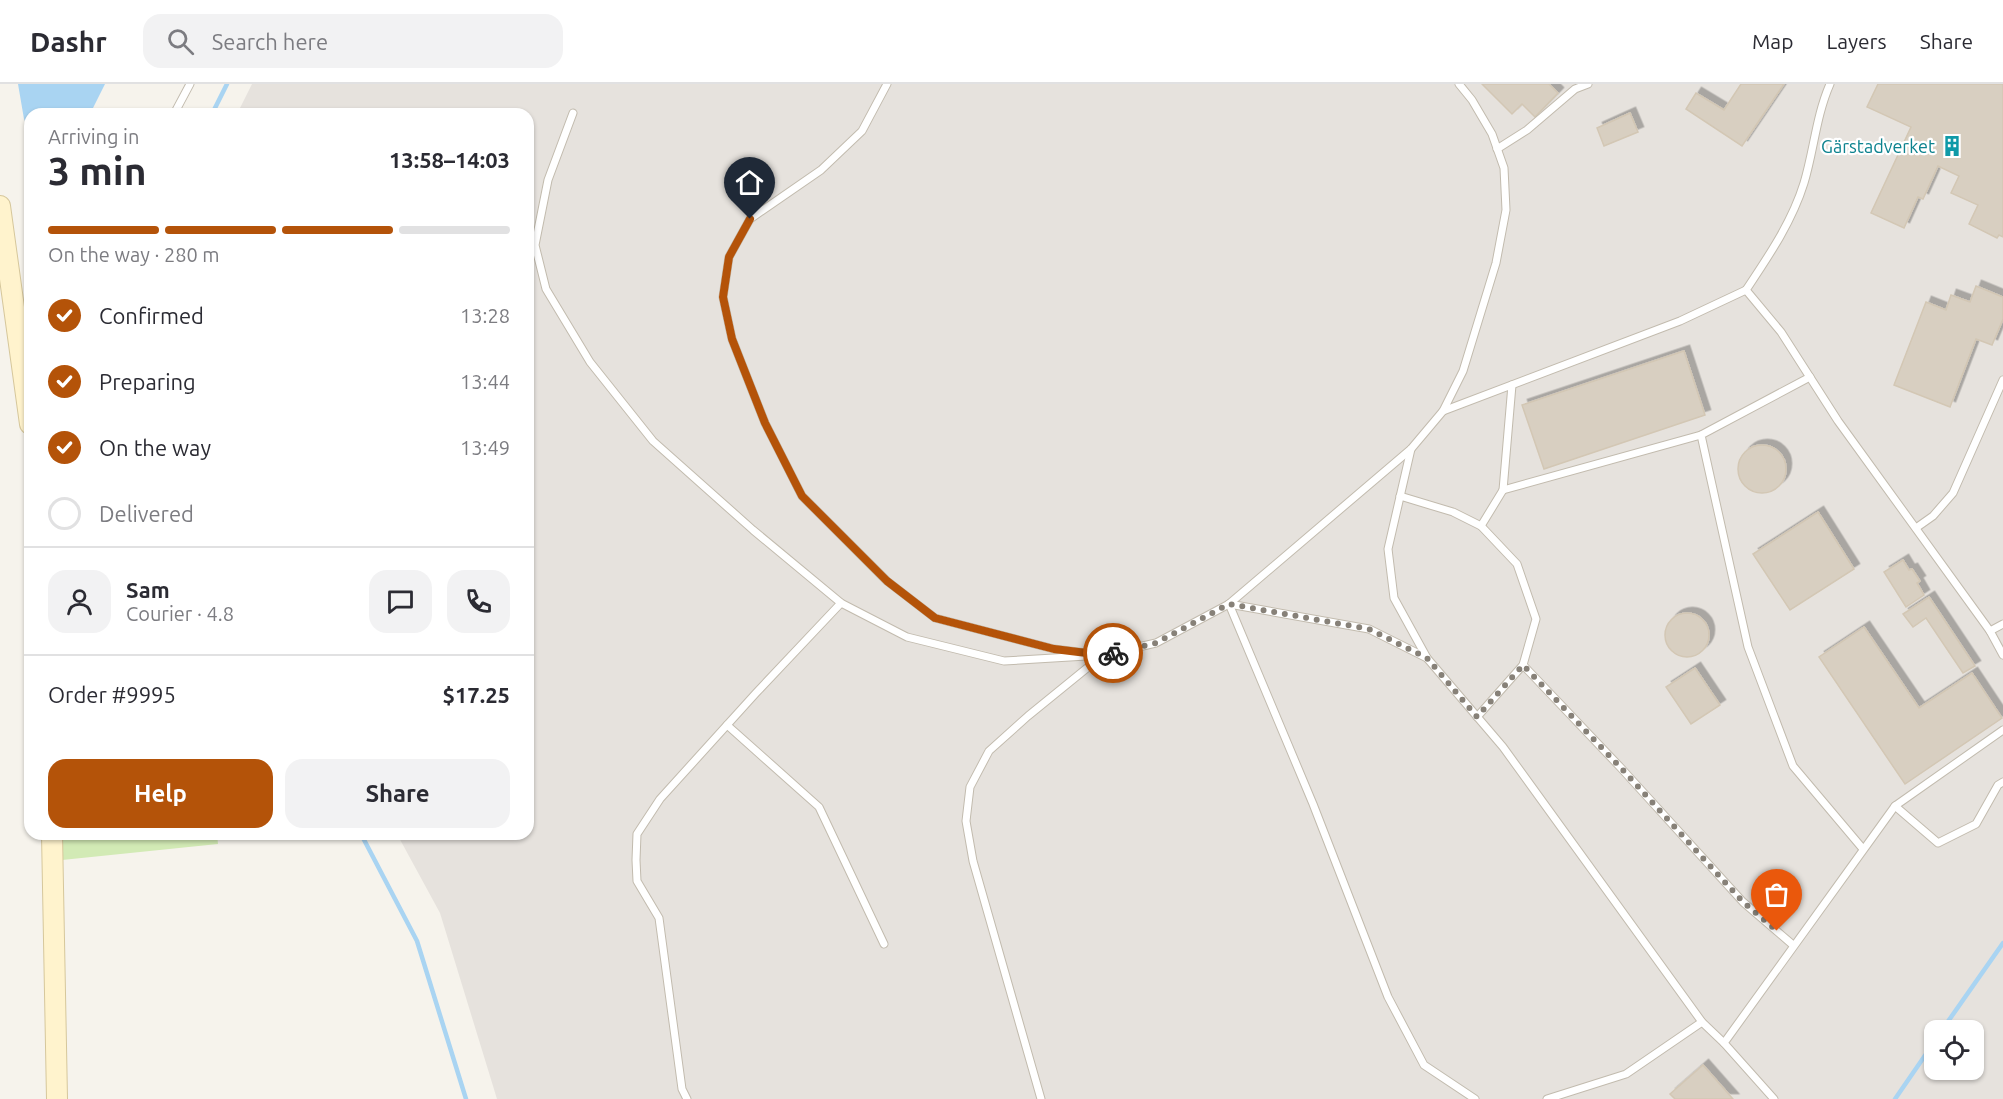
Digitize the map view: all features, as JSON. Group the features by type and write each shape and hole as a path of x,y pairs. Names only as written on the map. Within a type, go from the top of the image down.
{"street":[{"path":"0,206 24,380"},
{"path":"52,840 57,1099"}],"lane":[{"path":"177,108 190,84"},
{"path":"886,84 862,131 821,170 750,219 729,257 723,297 732,339 765,423 802,496 887,581 935,618 1054,649 1103,655"},
{"path":"573,113 548,180 535,245 546,289 590,362 653,441 753,530 842,603 907,637 1004,661 1103,655 1156,643 1229,604 1411,449 1443,411 1463,371 1496,263 1506,210 1504,168 1492,134 1472,100 1459,84"},
{"path":"1497,149 1527,130 1575,89 1588,84"},
{"path":"1443,411 1680,321 1746,290 1766,261 1804,184 1822,102 1830,84"},
{"path":"1746,290 1781,332 1838,422 1990,631 2002,652"},
{"path":"1503,490 1701,435 1810,377"},
{"path":"1916,528 1934,516 1953,493 2003,380"},
{"path":"1481,526 1503,490 1512,385"},
{"path":"1701,435 1748,647 1793,766 1863,849"},
{"path":"1411,449 1388,549 1394,598 1427,658 1503,747 1702,1022 1774,1099"},
{"path":"1400,496 1453,512 1481,526 1517,564 1536,619 1523,665 1477,717"},
{"path":"687,1099 682,1089 659,918 637,881 637,834 660,799 842,603"},
{"path":"1229,604 1369,629 1427,658"},
{"path":"1229,604 1313,804 1388,997 1424,1065 1474,1099"},
{"path":"1990,631 2003,624"},
{"path":"1041,1099 973,861 966,821 970,787 989,751 1103,655"},
{"path":"1523,665 1629,776 1743,902 1793,945"},
{"path":"727,725 819,807 884,944"},
{"path":"1724,1043 1894,806 2003,730"},
{"path":"1894,806 1938,843 1976,824 1998,785 2003,782"},
{"path":"1547,1099 1626,1074 1702,1022"}],"shaded area":[{"path":"252,84 2003,84 2003,1099 497,1099 440,913 400,840 534,840 534,108 240,108"}],"green space":[{"path":"63,840 218,840 218,844 62,860"}],"water":[{"path":"18,84 105,84 93,108 24,108 24,119"}],"building":[{"path":"1482,84 1549,84 1558,93 1535,117 1522,104 1512,114"},
{"path":"1741,84 1784,84 1742,146 1686,109 1696,93 1724,110"},
{"name":"Gärstadverket","path":"1878,84 2003,84 2003,237 1999,235 1997,238 1969,224 1978,205 1951,193 1959,176 1938,166 1923,199 1918,197 1904,228 1871,213 1911,127 1867,107"},
{"path":"1630,113 1638,132 1604,146 1597,128"},
{"path":"1976,286 2003,297 2003,319 1992,345 1976,339 1950,407 1894,385 1926,302 1946,310 1951,295 1970,302"},
{"path":"1684,351 1705,415 1544,469 1522,405"},
{"path":"1762,445 1779,452 1786,469 1779,486 1762,493 1745,486 1738,469 1745,452"},
{"path":"1818,512 1854,569 1790,610 1753,554"},
{"path":"1903,560 1920,581 1917,583 1924,595 1906,607 1884,572"},
{"path":"1929,597 1975,666 1963,673 1926,618 1913,627 1903,614"},
{"path":"1687,613 1703,619 1709,635 1703,651 1687,657 1671,651 1665,635 1671,619"},
{"path":"1864,627 1919,708 1972,673 2002,718 1905,784 1819,657"},
{"path":"1695,668 1720,705 1691,724 1666,687"},
{"path":"1703,1065 1733,1099 1675,1099 1670,1094"}],"waterway":[{"path":"215,108 227,84"},
{"path":"364,840 417,941 466,1099"},
{"path":"1949,1020 2003,943"},
{"path":"1895,1099 1924,1057"}],"way so far":[{"path":"1113,653 1156,643 1229,604 1369,629 1427,658 1477,717 1523,665 1743,902 1777,931"}],"place":[{"name":"Gärstadverket","path":"1952,146"}],"route":[{"path":"750,219 729,257 723,297 732,339 765,423 802,496 887,581 935,618 1054,649 1103,655 1113,653"}]}
